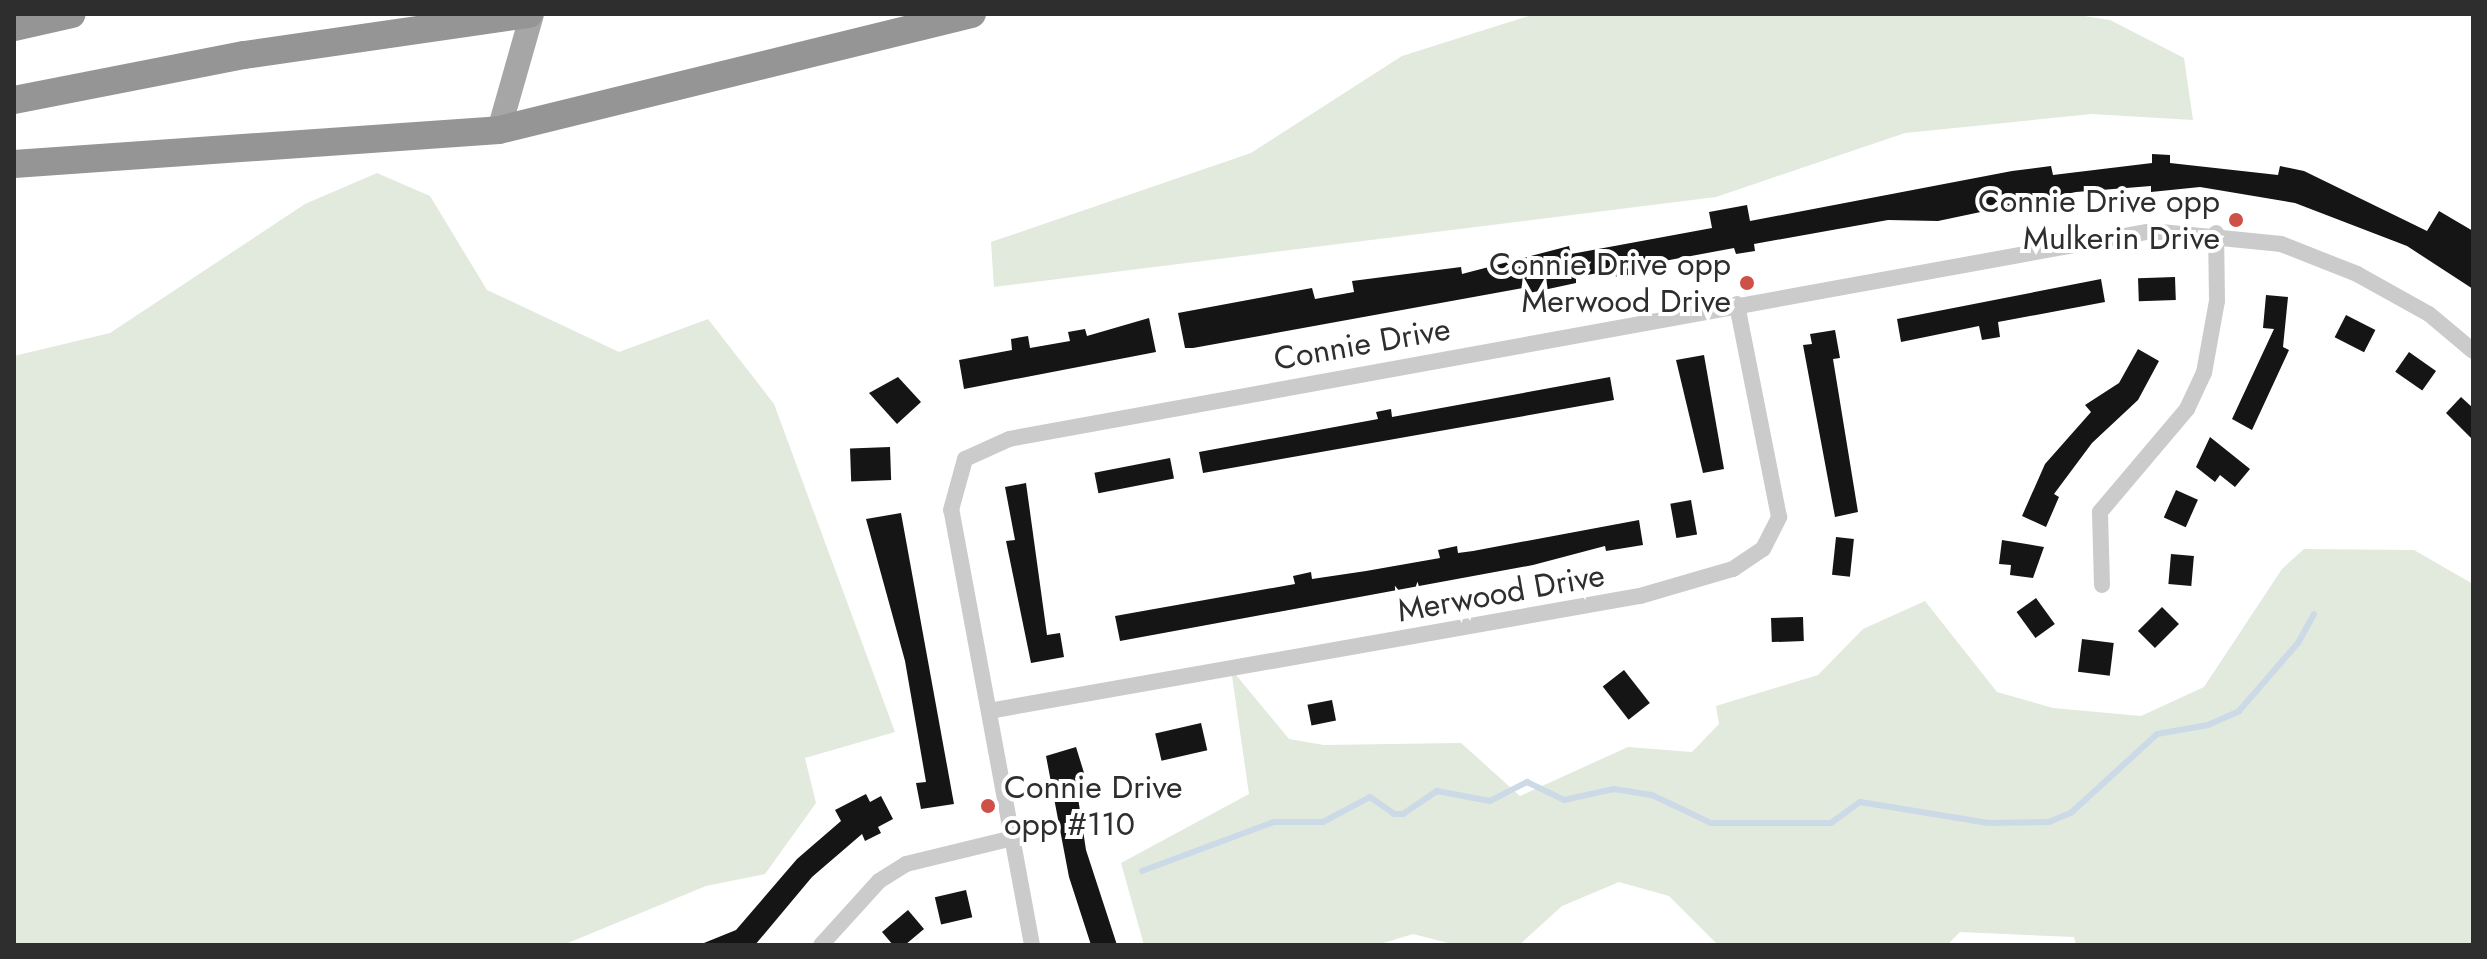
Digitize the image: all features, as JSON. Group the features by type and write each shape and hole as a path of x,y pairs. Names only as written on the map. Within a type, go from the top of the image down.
{"highway":[{"path":"14,27 72,14"},
{"path":"126,78 197,47 400,14"},
{"path":"14,100 126,78 530,14"},
{"path":"14,164 499,130 972,14"}],"main road":[{"path":"499,130 530,14"}],"street":[{"name":"Connie Drive","path":"1032,945 951,510 965,459 1036,433 2151,231 2216,233 2281,244 2357,274 2429,314 2473,351"},
{"path":"2102,585 2100,512 2187,409 2204,373 2217,301 2216,233"},
{"name":"Merwood Drive","path":"989,711 1640,596 1733,569 1763,549 1779,517 1737,304"},
{"path":"821,945 879,881 906,864 1013,838"}],"shaded area":[{"path":"1535,14 2071,14 2110,20 2184,58 2193,120 2092,114 1905,133 1716,197 994,287 991,242 1251,153 1402,56"},
{"path":"377,173 430,196 487,290 619,352 708,319 774,404 895,732 805,758 816,803 765,874 706,886 563,945 14,945 14,356 110,333 305,204"},
{"path":"2304,549 2414,550 2473,584 2473,945 2076,945 2074,937 1960,932 1947,945 1718,945 1669,896 1619,882 1562,906 1519,945 1456,945 1413,934 1377,945 1144,945 1121,863 1249,794 1231,669 1289,739 1324,745 1461,743 1520,796 1628,747 1692,752 1719,724 1716,706 1818,675 1863,629 1925,601 1997,692 2053,708 2141,716 2204,687 2282,569"}],"building":[{"path":"2152,154 2170,155 2170,163 2278,175 2280,166 2304,171 2427,231 2439,211 2473,231 2473,289 2407,246 2295,203 2200,187 2151,192 2151,186 2076,192 1938,221 1888,220 1754,244 1755,251 1736,254 1734,248 1633,267 1634,274 1616,277 1615,270 1576,277 1576,283 1524,294 1523,288 1193,348 1185,348 1178,313 1312,288 1315,299 1354,292 1352,281 1461,267 1462,274 1569,246 1571,254 1712,228 1709,212 1747,205 1750,221 2012,171 2051,166 2053,175 2152,163"},
{"path":"2175,277 2176,300 2139,301 2138,278"},
{"path":"2101,279 2105,302 1998,322 2000,337 1982,340 1979,326 1901,342 1897,319"},
{"path":"2266,295 2288,297 2283,347 2289,350 2252,430 2232,419 2274,329 2263,328"},
{"path":"2346,315 2375,330 2364,352 2335,337"},
{"path":"1149,318 1156,352 964,389 959,360 1012,350 1011,339 1028,336 1030,348 1070,341 1068,332 1085,329 1087,336"},
{"path":"1835,330 1840,358 1833,359 1858,512 1835,517 1803,345 1812,344 1810,334"},
{"path":"2138,349 2159,361 2138,400 2092,443 2054,494 2059,497 2046,527 2022,516 2045,464 2091,412 2085,405 2119,383"},
{"path":"2409,352 2436,371 2422,391 2395,372"},
{"path":"1704,355 1724,469 1703,473 1676,360"},
{"path":"898,377 921,402 897,424 869,393"},
{"path":"1610,377 1614,400 1203,473 1199,452 1378,419 1376,412 1391,409 1392,417"},
{"path":"2461,397 2473,408 2473,440 2446,413"},
{"path":"2210,437 2250,469 2235,487 2220,475 2215,482 2196,467"},
{"path":"890,447 891,480 851,481 850,448"},
{"path":"1170,458 1174,479 1098,493 1094,473"},
{"path":"1026,483 1047,635 1060,633 1064,657 1031,663 1006,541 1015,540 1005,487"},
{"path":"2176,490 2198,500 2186,527 2164,517"},
{"path":"1691,500 1697,534 1676,538 1670,504"},
{"path":"901,513 954,804 921,809 916,783 926,782 905,661 866,519"},
{"path":"1639,520 1643,545 1606,551 1605,546 1533,565 1120,641 1115,616 1295,584 1293,576 1311,572 1312,579 1366,571 1440,558 1438,550 1457,546 1458,553 1473,551"},
{"path":"1836,537 1854,539 1850,577 1832,575"},
{"path":"2002,540 2044,547 2033,578 2010,575 2011,565 1999,564"},
{"path":"2171,554 2194,556 2191,586 2168,584"},
{"path":"2036,598 2055,624 2035,638 2017,612"},
{"path":"2162,607 2179,624 2155,648 2138,631"},
{"path":"1803,617 1804,641 1772,642 1771,618"},
{"path":"2082,639 2114,643 2110,676 2078,672"},
{"path":"1624,670 1650,703 1629,720 1603,687"},
{"path":"1332,700 1336,721 1311,725 1307,705"},
{"path":"1201,723 1207,750 1162,761 1155,734"},
{"path":"1076,747 1085,776 1075,778 1086,850 1117,945 1091,945 1069,877 1046,756"},
{"path":"866,794 870,802 881,796 893,819 878,827 881,833 865,841 862,834 812,877 755,945 699,945 736,930 797,859 841,821 835,810"},
{"path":"966,890 972,917 941,924 935,897"},
{"path":"908,910 924,929 905,945 893,945 882,932"}],"waterway":[{"path":"1142,871 1274,822 1323,822 1370,797 1394,814 1403,814 1437,791 1490,801 1527,782 1564,800 1614,789 1652,795 1711,823 1831,823 1860,802 1988,823 2049,822 2072,812 2157,734 2208,725 2239,711 2298,643 2314,614"}],"place":[{"name":"Connie Drive opp Mulkerin Drive","path":"2236,220"},
{"name":"Connie Drive opp Merwood Drive","path":"1747,283"},
{"name":"Connie Drive opp #110","path":"988,806"}]}
